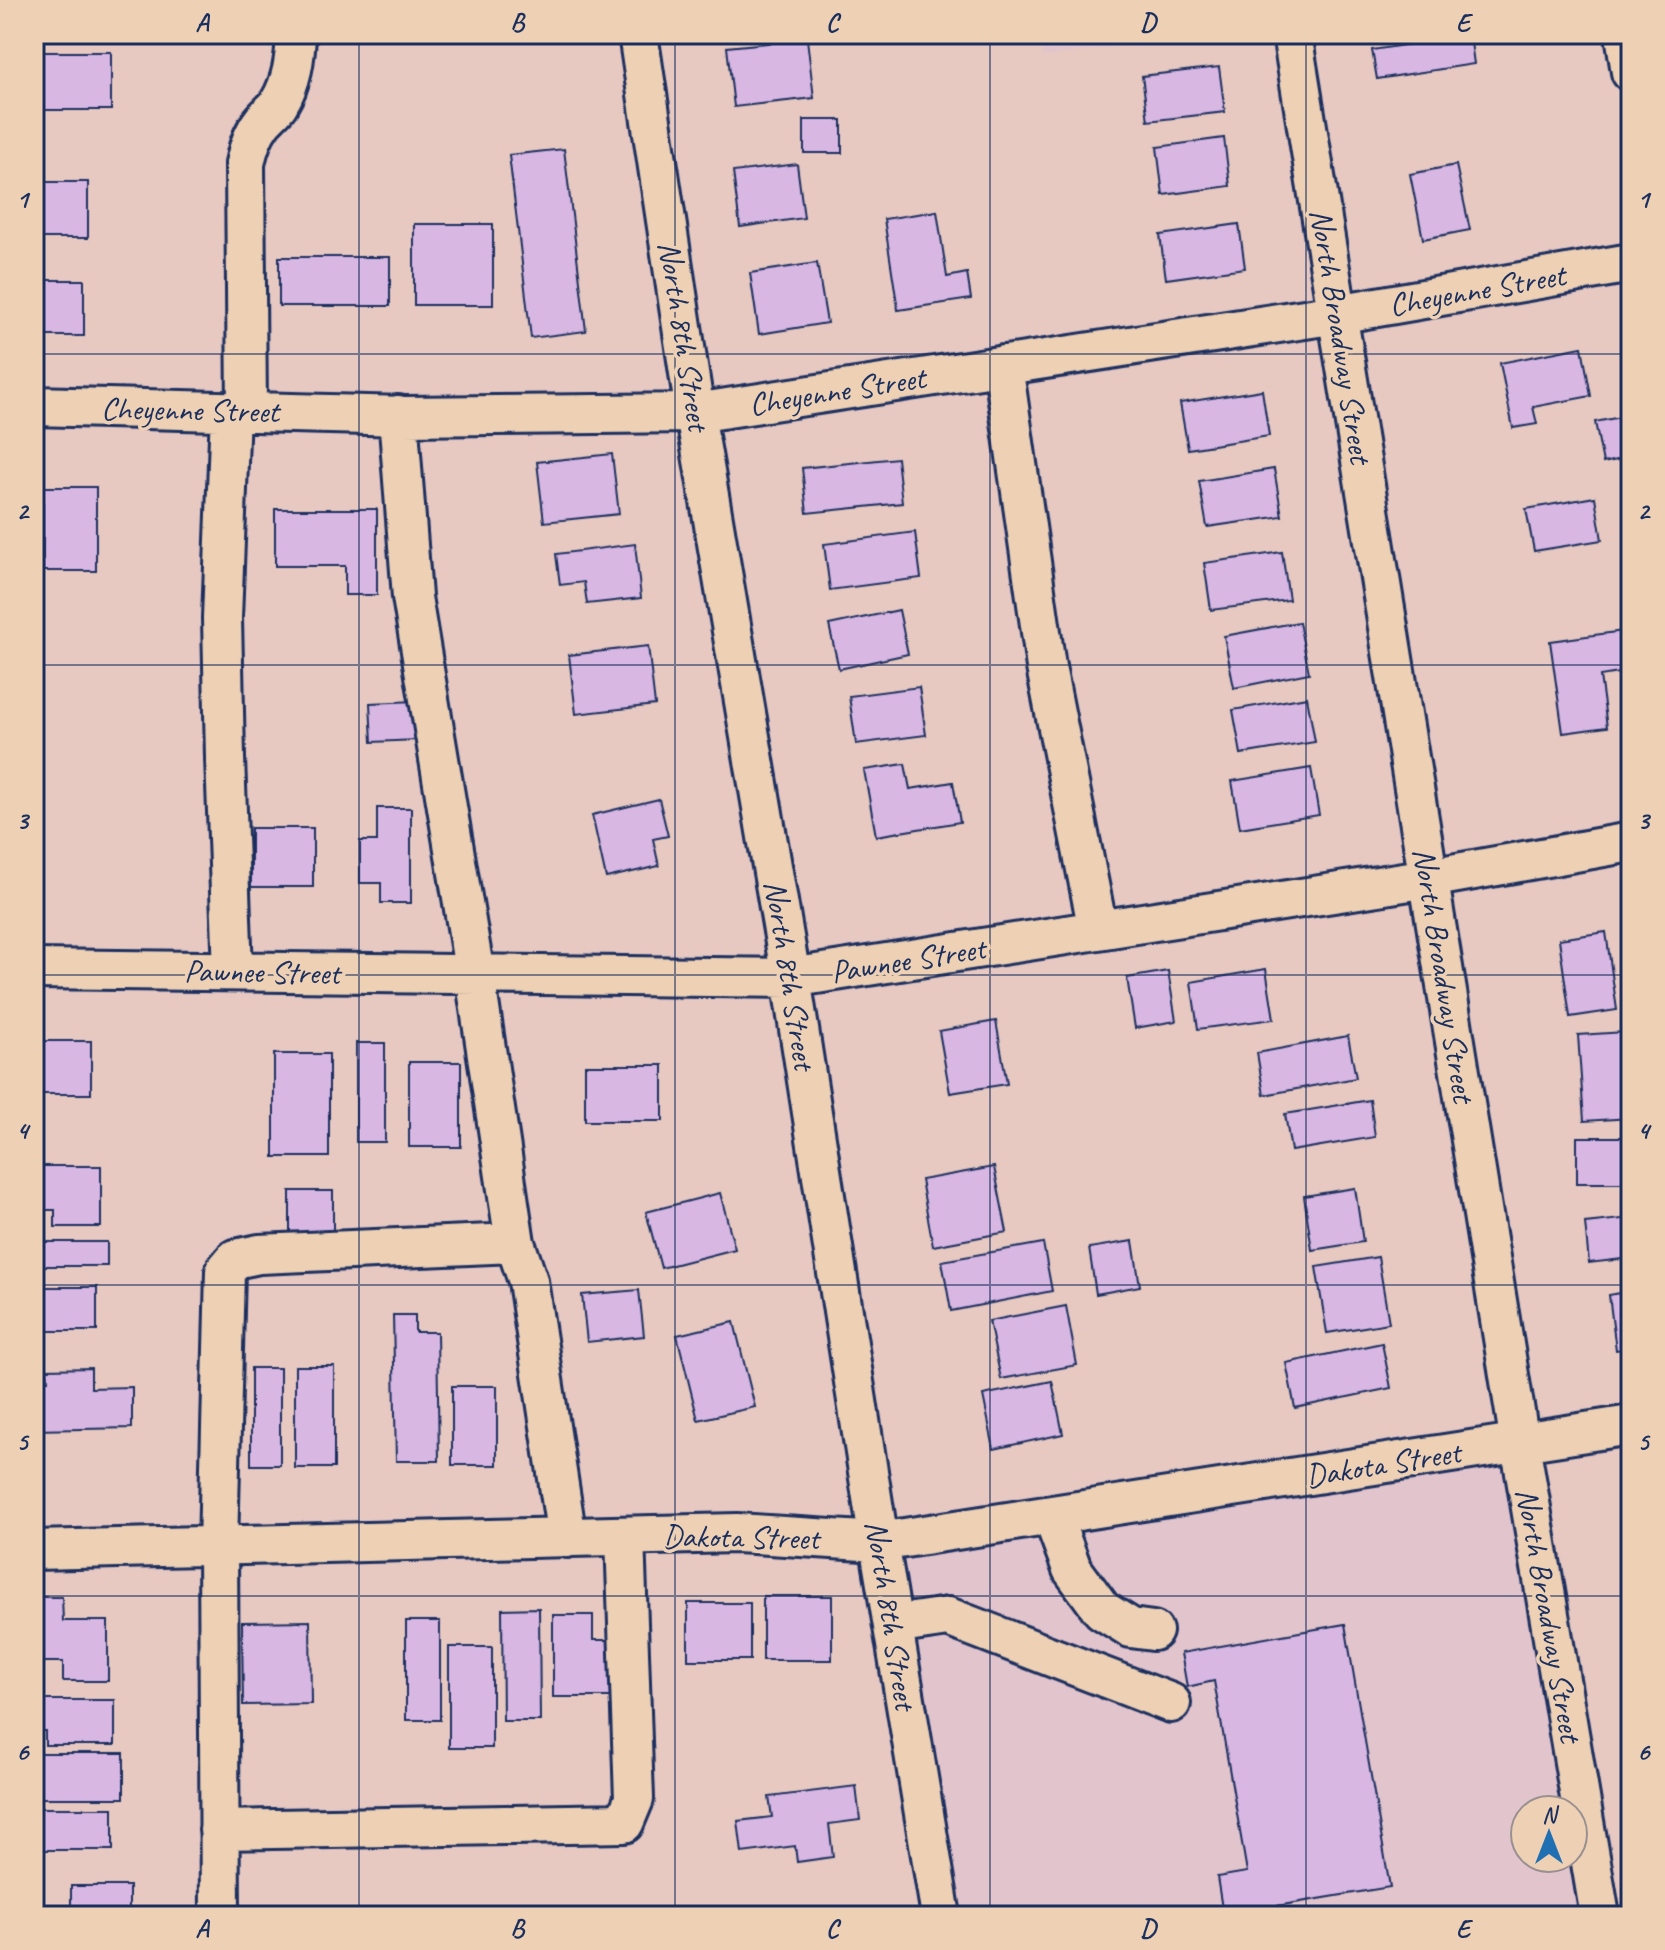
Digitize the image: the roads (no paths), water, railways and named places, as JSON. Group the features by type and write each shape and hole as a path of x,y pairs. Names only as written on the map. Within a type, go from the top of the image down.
{"street":[{"path":"233,971 222,618 239,411 245,164 249,144 286,91 293,68 296,34"},
{"name":"North 8th Street","path":"638,34 695,413 791,978 941,1916"},
{"name":"North Broadway Street","path":"1292,34 1520,1443 1600,1916"},
{"path":"1625,34 1631,72"},
{"name":"Cheyenne Street","path":"34,406 398,415 695,413 1337,314 1631,263"},
{"path":"1003,365 1046,667 1098,930"},
{"path":"398,415 412,597 475,975 515,1243 528,1281 567,1538"},
{"name":"Pawnee Street","path":"34,969 791,978 1429,878 1631,842"},
{"path":"220,1916 218,1546 225,1271 235,1259 259,1254 515,1243"},
{"name":"Dakota Street","path":"34,1550 737,1533 879,1542 1631,1425"},
{"path":"1052,1515 1072,1569 1102,1610 1131,1628 1153,1631"},
{"path":"219,1830 624,1823 634,1799 625,1536"},
{"path":"893,1625 948,1617 1171,1703"}]}
